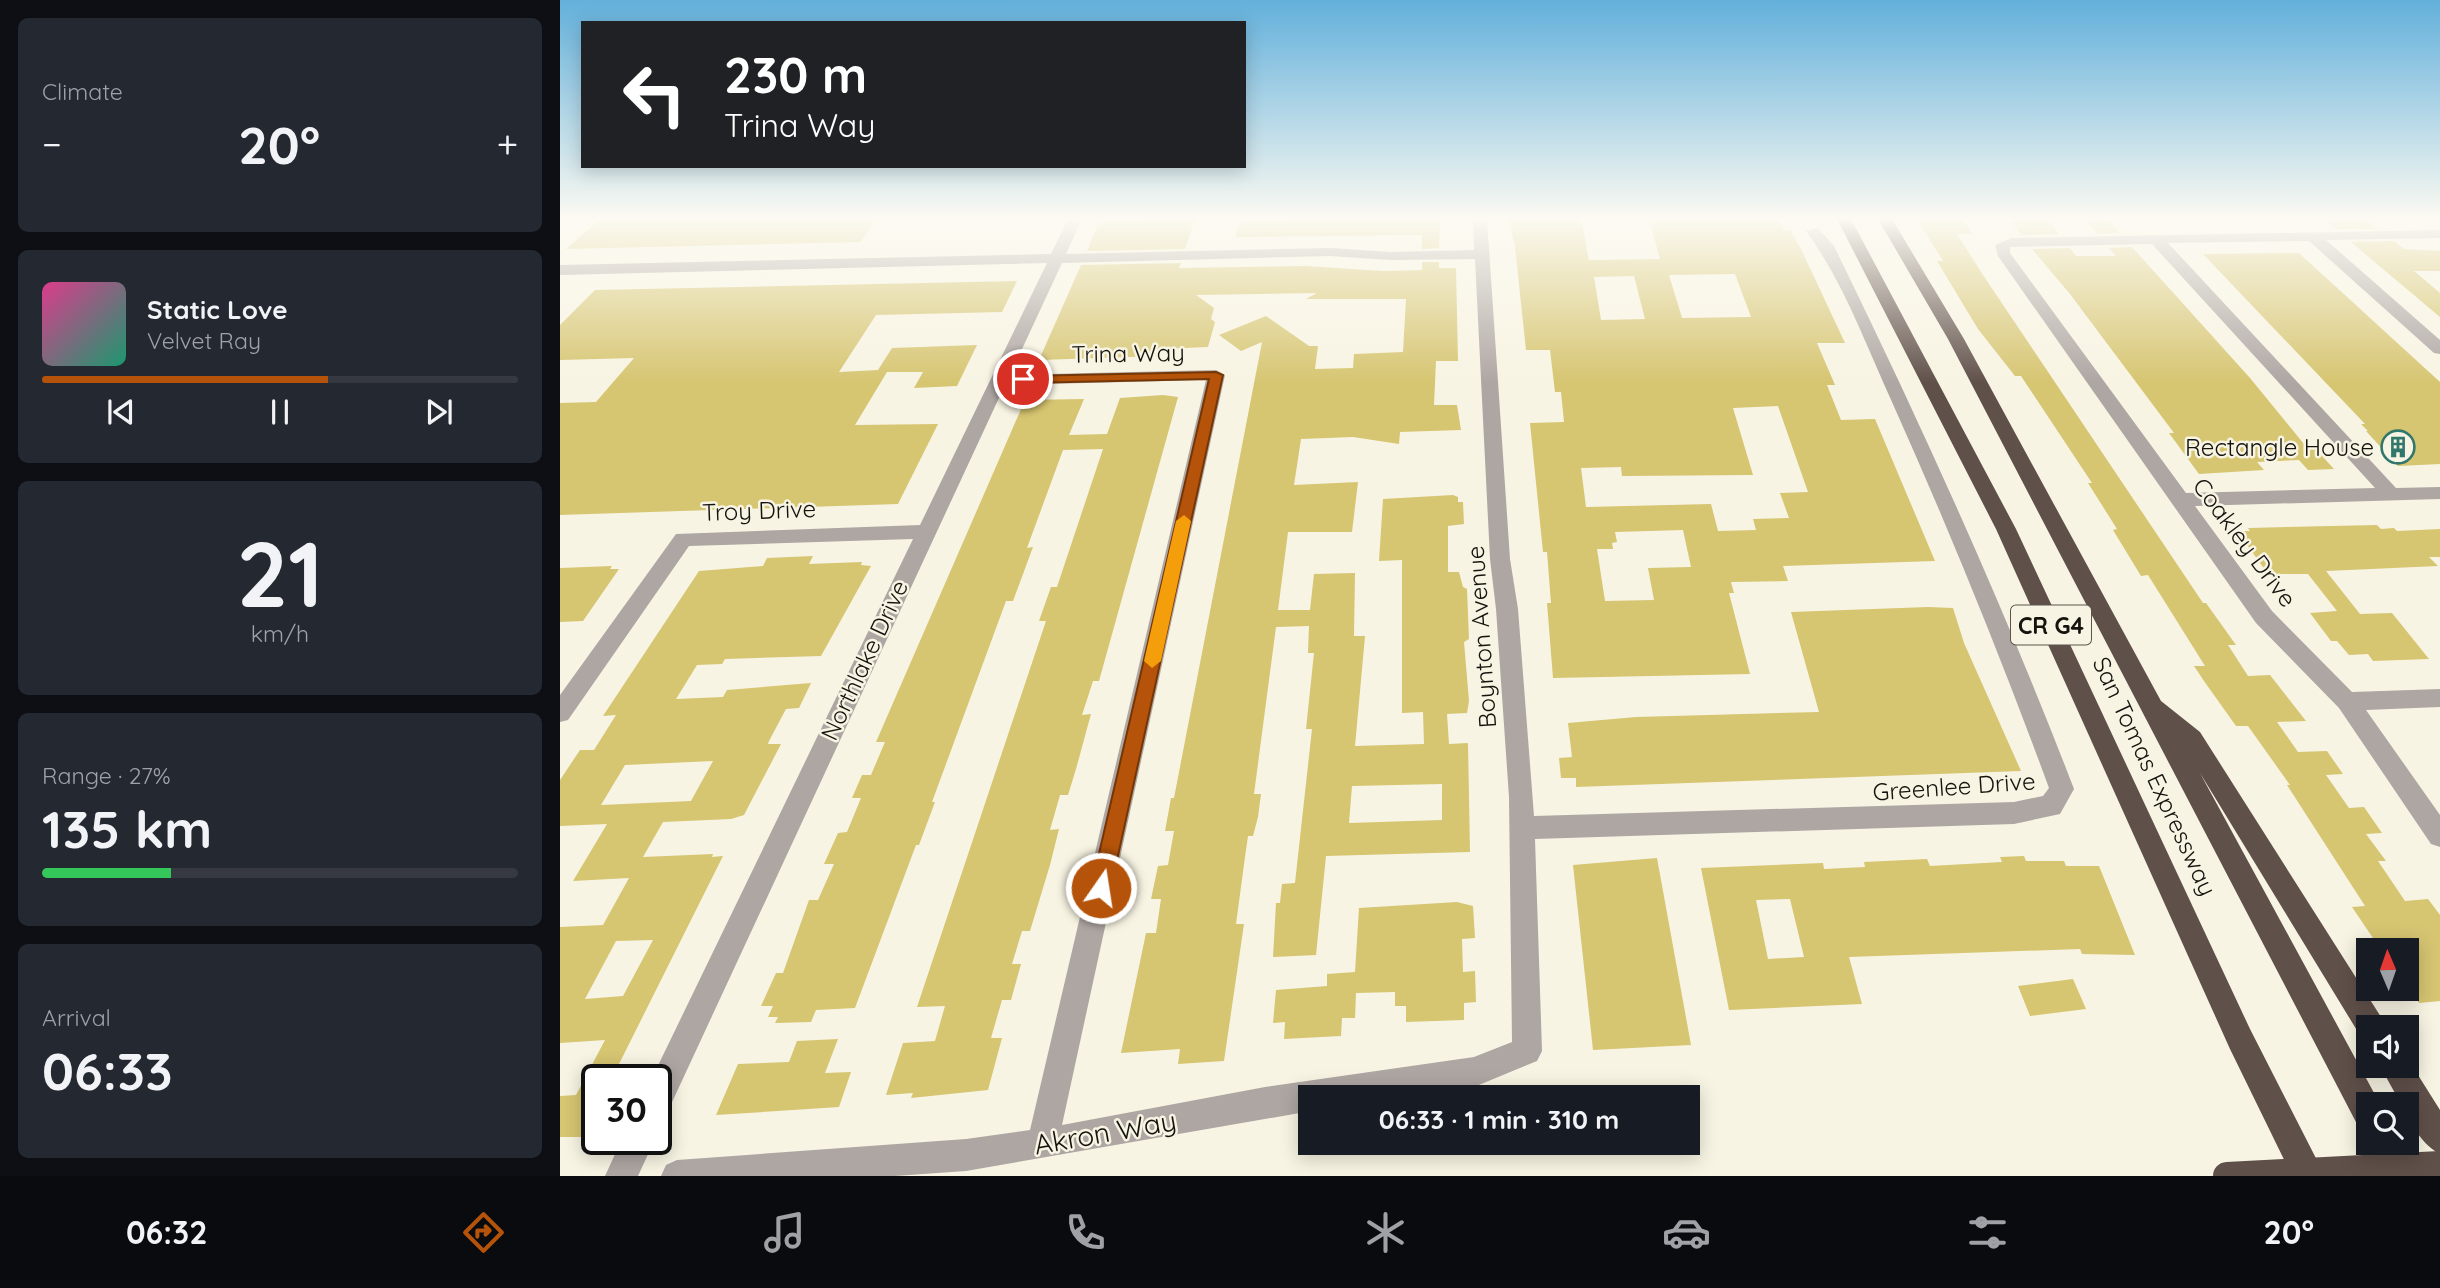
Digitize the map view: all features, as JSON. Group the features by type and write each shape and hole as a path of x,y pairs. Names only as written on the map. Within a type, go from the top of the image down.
{"highway":[{"name":"San Tomas Expressway","path":"1873,274 2006,529 2240,1040 2309,1176"},
{"name":"San Tomas Expressway","path":"1917,274 1956,339 2357,1092"},
{"path":"2148,702 2192,739 2364,1015"},
{"path":"2402,1078 2440,1138"},
{"path":"2392,1155 2404,1176"},
{"path":"2227,1176 2440,1165"}],"street":[{"name":"Northlake Drive","path":"672,1068 1049,274"},
{"name":"Boynton Avenue","path":"1483,274 1500,559 1507,609 1522,828 1527,1051"},
{"name":"Greenlee Drive","path":"1522,828 2014,813 2051,806 2062,789 1977,572 1906,411 1840,274"},
{"name":"Coakley Drive","path":"2018,274 2264,617 2347,701 2440,836"},
{"path":"2188,274 2390,494"},
{"path":"2355,274 2440,349"},
{"name":"Trina Way","path":"999,380 1216,375 1042,1144"},
{"path":"2181,500 2440,493"},
{"name":"Troy Drive","path":"560,713 683,539 924,532"},
{"path":"2347,701 2440,698"},
{"name":"Akron Way","path":"677,1176 966,1155 1042,1144 1265,1102 1474,1072 1527,1051"},
{"path":"621,1176 631,1155"}],"building":[{"path":"1077,274 1456,274 1458,361 1436,361 1434,405 1457,405 1461,430 1400,432 1399,444 1353,437 1301,439 1294,485 1358,482 1352,532 1288,532 1278,610 1310,610 1314,574 1355,573 1354,636 1365,636 1355,746 1424,744 1423,712 1402,713 1402,560 1379,561 1383,499 1453,495 1458,497 1458,502 1463,502 1464,524 1448,526 1448,572 1459,572 1463,587 1467,589 1469,639 1464,642 1469,701 1467,713 1447,714 1449,744 1468,743 1470,852 1326,856 1316,955 1273,957 1276,903 1280,903 1282,884 1295,883 1312,729 1306,729 1314,653 1308,653 1309,626 1276,627 1254,794 1261,794 1258,817 1253,836 1248,836 1245,857 1236,924 1244,924 1224,1061 1178,1064 1180,1049 1121,1053 1146,933 1156,933 1161,899 1151,899 1158,866 1168,865 1174,831 1165,831 1171,798 1174,798 1262,342 1241,351 1219,335 1266,316 1309,346 1318,346 1315,369 1353,368 1354,354 1403,352 1406,299 1306,299 1317,293 1196,295 1214,308 1211,319 1215,322 1208,347 1162,349 1160,356 1039,360","holes":["1442,784 1442,820 1349,823 1352,786"]},
{"path":"1518,274 1813,274 1845,343 1817,343 1835,385 1827,385 1841,420 1875,419 1935,561 1783,566 1788,581 1731,582 1734,593 1729,593 1750,674 1553,678 1547,603 1551,603 1547,552 1543,552 1530,423 1564,422 1561,392 1555,392 1550,350 1526,350","holes":["1735,274 1751,317 1682,318 1669,275","1634,276 1645,319 1601,320 1594,277","1778,406 1808,492 1780,493 1789,518 1753,519 1756,530 1718,531 1711,504 1586,507 1581,468 1621,467 1622,476 1753,475 1733,408","1683,530 1691,567 1648,568 1654,600 1605,601 1597,549 1613,549 1612,543 1617,542 1615,532"]},
{"path":"1945,274 1982,274 2203,603 2206,603 2236,645 2228,645 2248,676 2270,675 2306,721 2277,722 2298,752 2327,751 2343,774 2326,775 2349,808 2364,807 2382,833 2366,834 2386,861 2378,861 2405,901 2428,899 2440,915 2440,1001 2418,1001 2419,938 2373,938 2352,907 2365,906 2287,785 2290,785 2248,726 2236,726 2194,666 2205,666 2148,575 2141,576 2113,530 2117,529 2088,483 2092,483 2021,376 2015,376 1978,329"},
{"path":"2053,274 2156,274 2250,378 2304,444 2311,444 2334,469 2308,470 2299,460 2257,462 2264,470 2199,474 2169,433 2174,433"},
{"path":"2222,274 2322,274 2440,382 2440,464 2398,466 2361,424 2365,424"},
{"path":"2389,274 2417,274 2440,293 2440,317"},
{"path":"1017,281 1002,312 876,315 839,372 878,370 892,348 977,345 957,386 914,388 923,372 887,372 855,425 938,424 898,504 560,515 560,403 596,402 634,358 560,360 560,325 595,290"},
{"path":"1163,395 1178,397 1099,681 1093,681 1082,715 1091,714 1076,769 1068,795 1060,795 1050,830 1059,829 1050,865 1030,931 1022,931 1012,964 1021,964 1011,1000 1002,1000 991,1038 1002,1038 988,1090 911,1098 913,1093 886,1095 903,1043 935,1041 945,1006 917,1007 1046,621 1039,621 1051,587 1057,587 1103,449 1063,450 1027,548 1033,547 1013,601 1006,601 932,802 935,802 919,845 916,845 855,1008 816,1010 811,1022 775,1023 778,1017 768,1017 773,1006 761,1006 776,973 783,973 809,900 818,900 834,864 824,864 838,833 847,832 861,798 852,798 862,775 871,775 885,742 876,742 1025,400 1084,399 1069,435 1107,434 1120,398"},
{"path":"2377,525 2381,529 2394,528 2397,531 2440,529 2440,557 2429,557 2438,566 2326,571 2360,614 2392,613 2429,659 2373,661 2368,654 2349,655 2337,641 2331,641 2310,613 2337,611 2308,574 2268,574 2237,531 2250,531 2248,528"},
{"path":"813,556 809,564 862,562 861,565 871,566 821,656 725,659 722,664 697,665 676,699 723,697 727,690 811,683 799,708 786,709 769,741 768,744 781,744 744,815 731,819 663,822 643,857 713,854 712,857 723,856 619,1064 592,1064 605,1040 560,1043 560,927 603,925 629,878 573,881 607,824 560,826 560,780 580,750 594,750 616,715 603,716 699,571 763,566 767,558","holes":["713,761 691,801 601,805 625,765","653,940 623,996 585,999 616,941"]},
{"path":"612,566 610,569 619,569 583,621 560,622 560,568"},
{"path":"1953,608 1964,643 2021,771 1576,787 1576,778 1561,778 1559,758 1572,757 1568,723 1636,717 1819,712 1791,612"},
{"path":"2024,856 2026,861 2064,861 2066,866 2099,866 2135,955 2082,954 2080,949 1849,957 1862,1004 1729,1010 1701,868 1823,863 1824,869 1865,867 1864,862 1927,859 1930,866 2002,862 2000,857","holes":["1790,899 1804,957 1768,959 1756,900"]},
{"path":"1657,858 1691,1045 1593,1050 1573,865"},
{"path":"1457,902 1473,906 1475,938 1462,939 1463,972 1475,971 1476,1002 1464,1003 1464,1020 1406,1022 1406,1006 1395,1006 1395,992 1356,993 1355,1018 1342,1018 1341,1036 1284,1039 1285,1022 1273,1023 1276,990 1327,986 1327,974 1355,972 1359,908"},
{"path":"2073,979 2086,1009 2030,1016 2018,986"},
{"path":"838,1039 825,1073 851,1072 839,1107 716,1115 738,1064 789,1062 797,1041"},
{"path":"581,1086 581,1137 560,1137 560,1096 576,1095"}],"slow traffic":[{"path":"1152,661 1184,521"}],"place":[{"name":"Rectangle House","path":"2398,447"}],"route":[{"path":"1023,379 1216,375 1101,888"}]}
